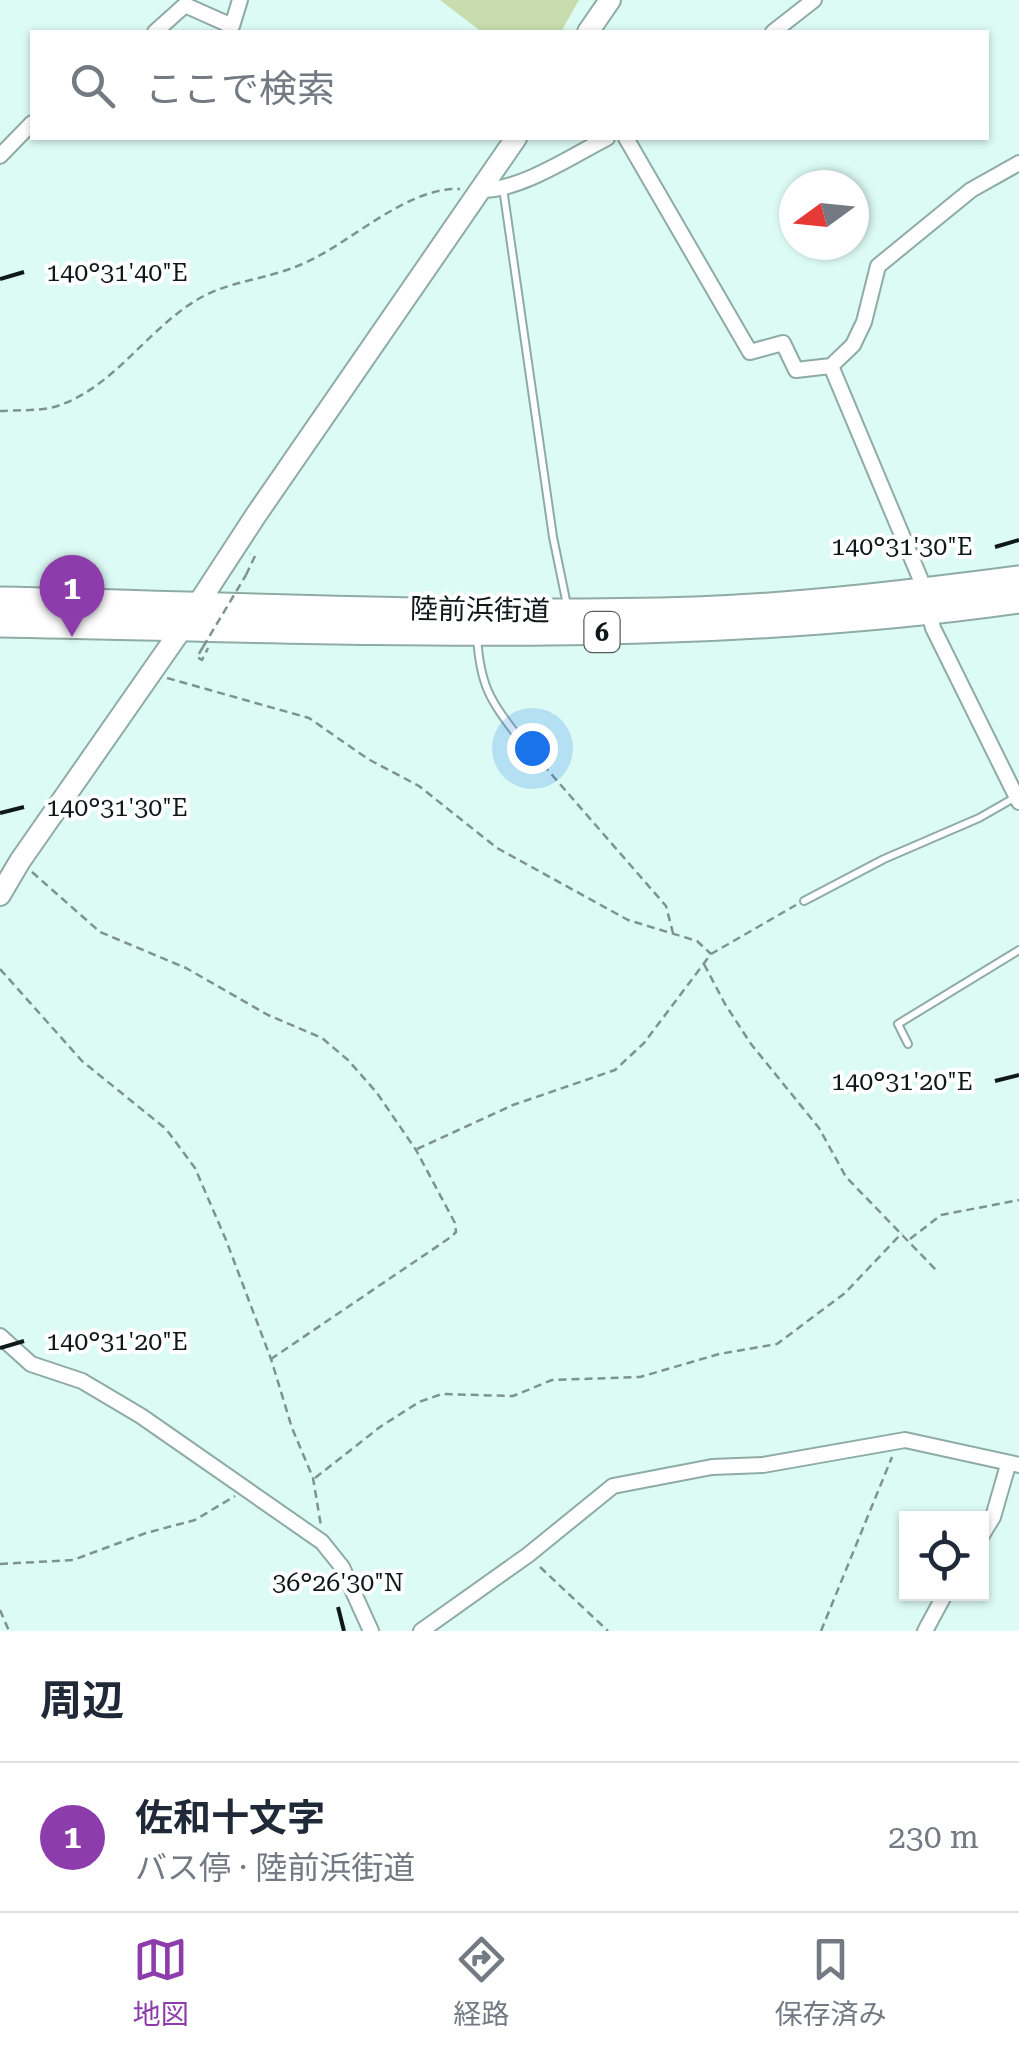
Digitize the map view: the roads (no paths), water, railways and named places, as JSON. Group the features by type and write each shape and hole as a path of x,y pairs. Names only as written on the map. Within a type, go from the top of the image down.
{"highway":[{"name":"陸前浜街道","path":"0,600 197,604 643,632 816,623 1019,579"},
{"name":"陸前浜街道","path":"0,624 184,627 476,621 569,612 1019,600"}],"street":[{"path":"157,30 185,5 232,26 240,0"},
{"path":"589,30 610,0"},
{"path":"776,30 814,0"},
{"path":"0,156 30,125"},
{"path":"0,895 515,140"},
{"path":"480,190 503,188 603,140"},
{"path":"627,140 750,352 783,343 796,370 831,366 852,345 864,322 878,266 971,190 1019,163"},
{"path":"831,366 934,628 1018,798"},
{"path":"0,1336 30,1364 82,1382 141,1416 322,1542 342,1567 371,1631"},
{"path":"421,1631 528,1555 612,1486 899,1440 1013,1465 989,1523"},
{"path":"925,1631 941,1601"}],"lane":[{"path":"503,188 553,538 569,612"},
{"path":"476,621 478,662 488,697 519,738"},
{"path":"804,901 884,858 1018,798"},
{"path":"908,1044 898,1024 1019,950"}],"place":[{"name":"佐和十文字","path":"72,637"}]}
